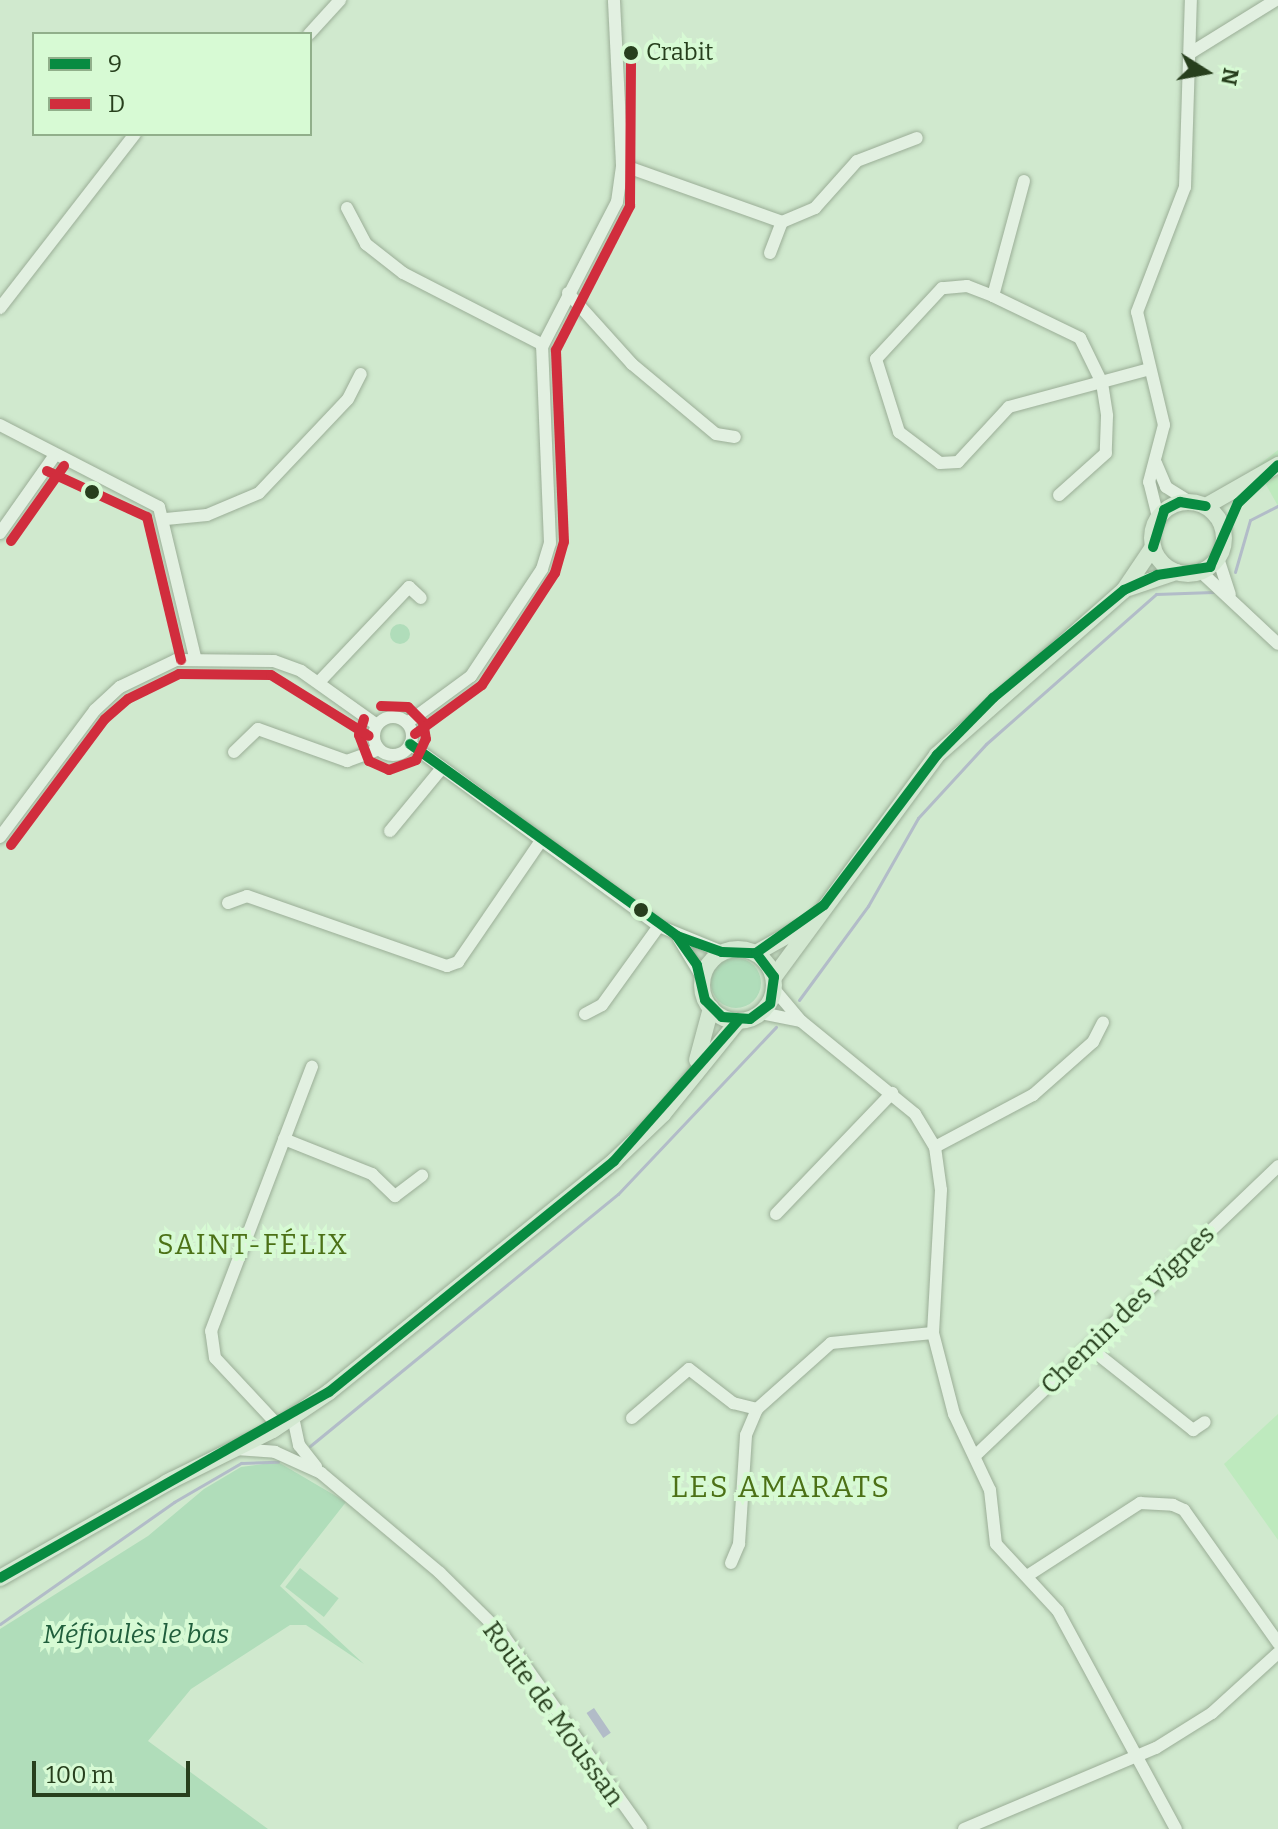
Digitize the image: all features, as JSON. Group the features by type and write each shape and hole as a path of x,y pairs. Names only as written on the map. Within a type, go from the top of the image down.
{"main road":[{"path":"166,1483 293,1417 614,1161 688,1082 738,1021 761,1013 774,983 824,905 937,755 1124,590 1153,547 1158,517 1188,501 1206,506 1253,485 1278,465"},
{"path":"1124,590 1176,572 1201,572 1218,558 1224,535 1253,485"},
{"path":"1206,506 1224,535"},
{"path":"1153,547 1176,572"},
{"path":"688,1082 711,1008 702,977 722,952 756,953 784,940 824,905"},
{"path":"756,953 774,983"},
{"path":"711,1008 738,1021"},
{"path":"0,1578 274,1421 384,1347"}],"street":[{"path":"311,32 340,0"},
{"path":"407,723 471,676 542,569 554,511 540,387 543,345 568,293 605,235 622,165 614,0"},
{"path":"1158,517 1149,482 1164,425 1137,312 1185,187 1192,52 1191,0"},
{"path":"1192,52 1276,0"},
{"path":"0,308 133,136"},
{"path":"622,165 782,222 815,208 857,161 917,138"},
{"path":"993,296 1024,181"},
{"path":"347,208 366,244 403,273 543,345"},
{"path":"770,253 782,222"},
{"path":"1059,495 1106,453 1102,383 1080,338 967,286 942,288 878,351 876,367 908,441 953,464 1009,407 1102,383 1150,369"},
{"path":"568,293 632,364 716,434 735,437"},
{"path":"166,519 207,515 259,493 348,399 361,374"},
{"path":"0,425 53,458 159,507 166,519 195,657"},
{"path":"0,533 53,458"},
{"path":"1156,463 1166,487 1188,501"},
{"path":"1218,558 1231,597"},
{"path":"1201,572 1278,644"},
{"path":"319,682 409,587 421,598"},
{"path":"0,837 95,710 154,668 195,657 274,661 319,682 377,725"},
{"path":"377,725 392,717 407,723"},
{"path":"407,723 410,744 541,841 659,926 722,952"},
{"path":"377,725 378,750"},
{"path":"234,752 258,729 347,761 378,750 396,755 410,744"},
{"path":"390,831 442,768"},
{"path":"228,903 247,896 447,966 458,962 541,841"},
{"path":"585,1014 602,1005 659,926"},
{"path":"677,936 702,977"},
{"path":"774,983 801,1021 892,1093 935,1147 941,1190 933,1333 954,1414 977,1454 996,1544 1058,1611 1140,1757 1176,1829"},
{"path":"761,1013 801,1021"},
{"path":"935,1147 1033,1095 1093,1042 1103,1022"},
{"path":"274,1421 210,1343 312,1067"},
{"path":"776,1214 892,1093"},
{"path":"284,1139 372,1174 395,1196 422,1176"},
{"name":"Chemin des Vignes","path":"977,1454 1278,1166"},
{"path":"731,1563 739,1544 746,1435 757,1409 831,1343 933,1333"},
{"path":"1090,1348 1193,1430 1205,1422"},
{"path":"632,1418 689,1369 733,1403 757,1409"},
{"path":"293,1417 299,1445 321,1473"},
{"path":"236,1449 275,1452 321,1473"},
{"name":"Route de Moussan","path":"321,1473 386,1524 504,1636 641,1829"},
{"path":"1027,1576 1140,1503 1173,1505 1184,1510 1278,1643"},
{"path":"964,1829 1140,1757 1212,1713 1278,1653"}],"green space":[{"path":"1278,450 1278,506 1256,467"},
{"path":"400,624 407,627 410,634 407,641 400,644 393,641 390,634 393,627"},
{"path":"736,958 754,965 761,983 754,1001 736,1008 718,1001 711,983 718,965"},
{"path":"1278,1414 1278,1540 1224,1464"},
{"name":"Méfioulès le bas","path":"278,1462 346,1502 280,1586 364,1664 306,1625 290,1625 191,1689 148,1741 268,1829 0,1829 0,1629 148,1536 204,1489 241,1467"},
{"path":"300,1568 339,1598 324,1617 285,1587"}],"shaded area":[{"path":"594,1708 611,1733 603,1738 587,1713"}],"waterway":[{"path":"1235,572 1250,520 1278,506"},
{"path":"799,1000 868,906 918,818 986,744 1156,594 1213,592"},
{"path":"310,1446 618,1194 776,1027"},
{"path":"0,1624 174,1502 241,1463 278,1462"}],"transit line":[{"name":"D","path":"415,734 482,685 555,573 564,542 556,350 630,206 631,53"},
{"name":"9","path":"756,953 824,905 937,755 993,698 1124,590 1157,575 1210,567 1238,503 1278,465"},
{"name":"D","path":"11,541 64,466"},
{"name":"D","path":"47,471 147,517 181,660"},
{"name":"9","path":"1153,547 1164,510 1180,502 1206,506"},
{"name":"D","path":"11,845 105,719 128,699 179,674 271,675 369,736"},
{"name":"D","path":"364,719 359,735 369,761 389,770 416,760 426,739 423,722 408,707 381,706"},
{"name":"9","path":"410,744 677,936"},
{"name":"9","path":"677,936 722,952 756,953 774,977 770,1004 750,1019 722,1017 705,1000 697,965 677,936"},
{"name":"9","path":"0,1578 329,1392 614,1161 738,1021"}],"place":[{"name":"Crabit","path":"631,53"}],"district":[{"name":"SAINT-FÉLIX","path":"253,1245"},
{"name":"LES AMARATS","path":"781,1487"}]}
